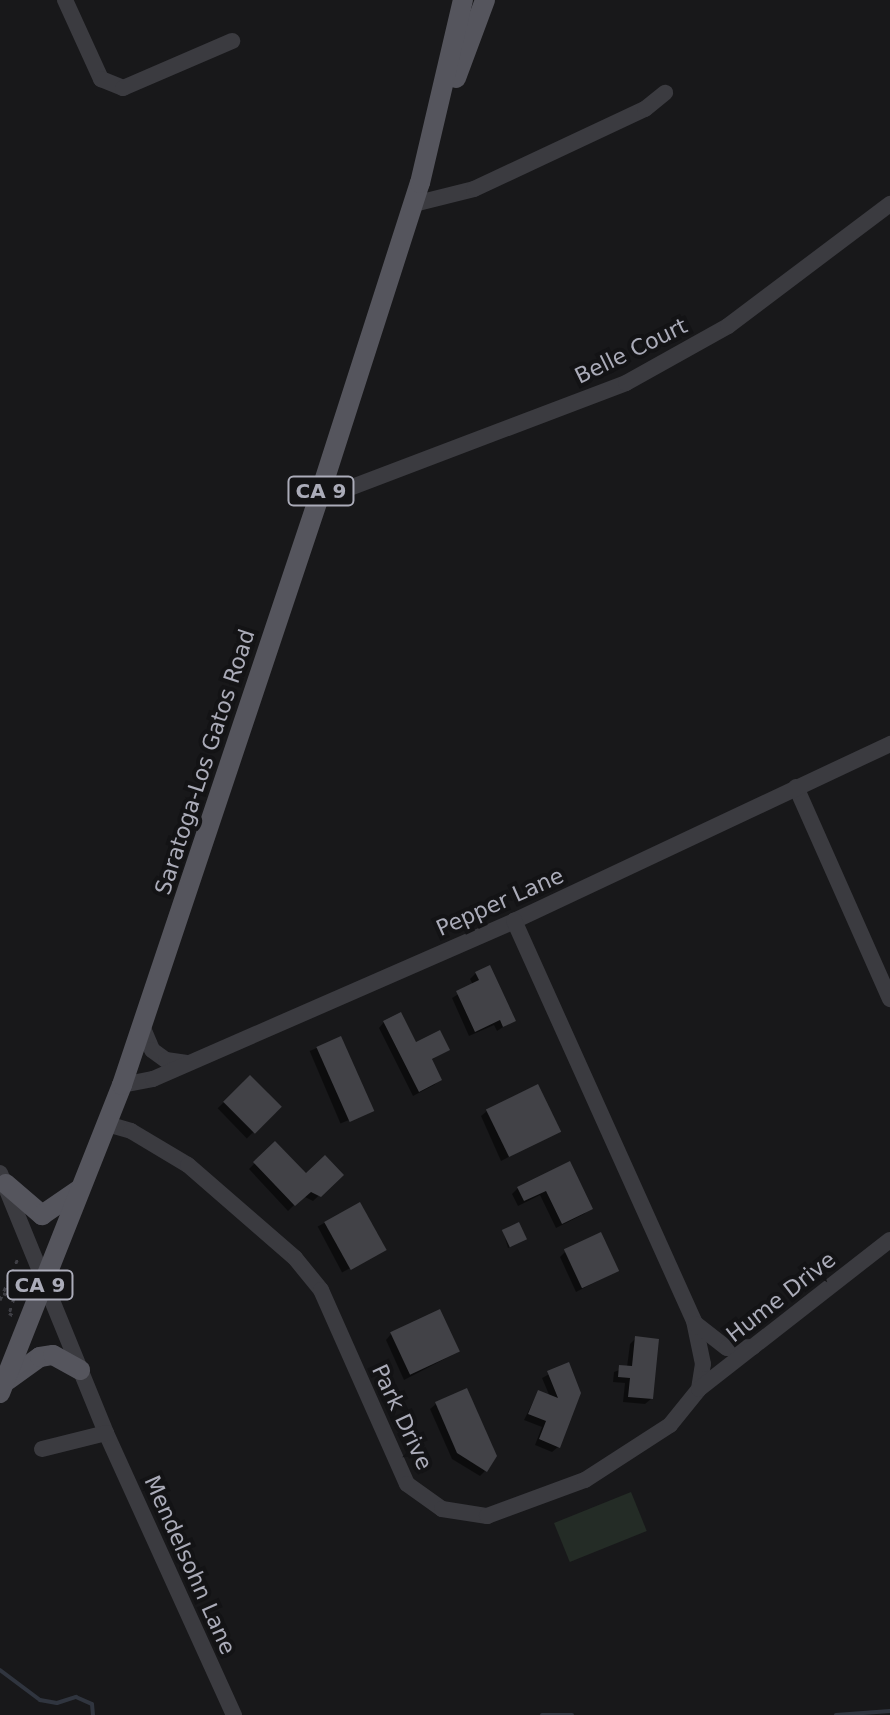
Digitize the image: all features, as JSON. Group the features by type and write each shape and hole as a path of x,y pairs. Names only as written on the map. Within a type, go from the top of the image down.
{"main road":[{"name":"Saratoga-Los Gatos Road","path":"2,1388 122,1085 318,500 414,204 433,138 463,0"},
{"name":"Saratoga-Los Gatos Road","path":"433,138 485,0"},
{"path":"3,1178 42,1215 80,1189"},
{"path":"2,1388 40,1357 53,1355 80,1370"}],"street":[{"path":"65,0 101,79 123,88 232,41"},
{"path":"414,204 474,189 645,109 665,93"},
{"name":"Belle Court","path":"318,500 626,383 728,326 890,204"},
{"name":"Pepper Lane","path":"122,1085 189,1064 514,921 890,744"},
{"path":"796,787 890,999"},
{"path":"514,921 694,1321 703,1364 699,1389"},
{"path":"142,1026 152,1050 166,1060 189,1064"},
{"name":"Park Drive","path":"107,1124 131,1131 188,1165 295,1258 321,1290 407,1484 442,1509 487,1516 585,1480 670,1425 699,1389"},
{"name":"Mendelsohn Lane","path":"3,1178 42,1281 106,1433 234,1715"},
{"name":"Hume Drive","path":"699,1389 890,1240"},
{"path":"694,1321 708,1338 727,1348 753,1347"},
{"path":"42,1449 106,1433"}],"path":[{"path":"0,1300 26,1240"},
{"path":"3,1293 14,1298 9,1313 14,1316"}],"shaded area":[{"path":"631,1492 647,1531 570,1562 554,1523"}],"building":[{"path":"490,965 516,1021 503,1027 500,1020 475,1032 456,991 479,980 475,972"},
{"path":"401,1012 416,1042 440,1030 450,1050 432,1059 442,1080 419,1092 383,1021"},
{"path":"341,1036 374,1111 350,1122 316,1047"},
{"path":"250,1075 282,1107 255,1134 223,1102"},
{"path":"538,1084 561,1132 509,1157 486,1109"},
{"path":"275,1141 306,1173 325,1155 344,1175 321,1197 311,1192 295,1206 253,1162"},
{"path":"570,1161 593,1209 562,1224 546,1191 524,1201 517,1187"},
{"path":"360,1202 387,1250 351,1270 324,1222"},
{"path":"519,1222 527,1239 510,1247 502,1230"},
{"path":"601,1232 619,1271 582,1288 564,1249"},
{"path":"440,1309 460,1352 410,1375 390,1332"},
{"path":"635,1336 659,1339 653,1399 628,1397 630,1378 618,1377 619,1365 632,1366"},
{"path":"569,1362 581,1393 560,1448 539,1439 546,1421 528,1414 538,1390 558,1398 547,1371"},
{"path":"467,1388 497,1456 487,1472 457,1453 435,1402"}],"waterway":[{"path":"0,1670 40,1700 57,1703 76,1697 92,1704 93,1715"},
{"path":"836,1715 890,1711"},
{"path":"542,1715 572,1715"}]}
